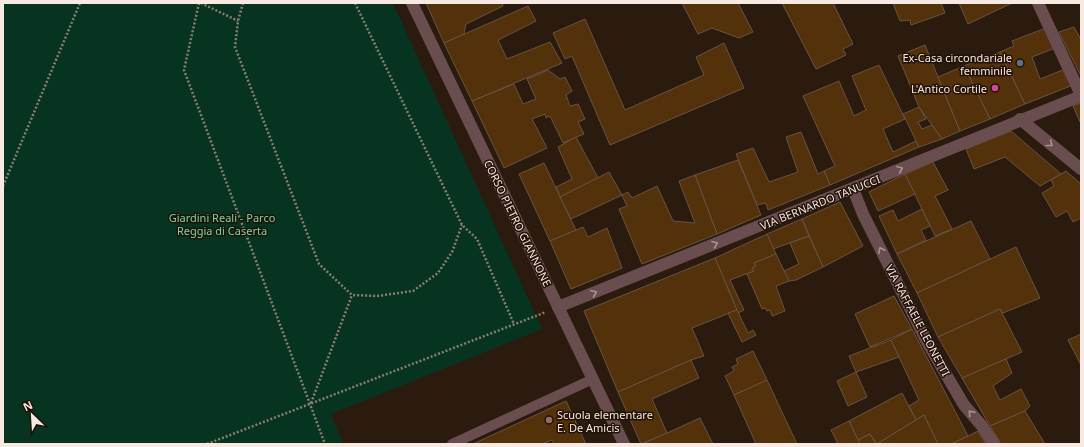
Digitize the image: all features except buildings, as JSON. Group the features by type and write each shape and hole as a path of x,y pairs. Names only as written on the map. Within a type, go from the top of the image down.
{"street":[{"name":"CORSO PIETRO GIANNONE","path":"412,3 624,444"},
{"path":"1038,3 1081,95"},
{"name":"VIA BERNARDO TANUCCI","path":"558,307 853,189 1081,95"},
{"path":"1020,119 1081,169"},
{"name":"VIA RAFFAELE LEONETTI","path":"853,189 863,214 927,342 964,405 982,426 994,444"}],"lane":[{"path":"452,444 593,379"}],"path":[{"path":"3,186 80,3"},
{"path":"238,21 200,3 184,70 325,444"},
{"path":"243,3 238,21 235,47 319,264 352,295 377,296 413,290 438,273 452,252 462,225"},
{"path":"355,3 462,225 477,239 514,324"},
{"path":"310,404 352,295"},
{"path":"207,444 558,307"}],"green space":[{"name":"Giardini Reali - Parco Reggia di Caserta","path":"3,3 393,3 542,329 331,414 343,444 3,444"}],"place":[{"name":"Ex-Casa circondariale femminile","path":"1020,63"},
{"name":"L'Antico Cortile","path":"995,88"},
{"name":"Scuola elementare E. De Amicis","path":"549,420"}]}
